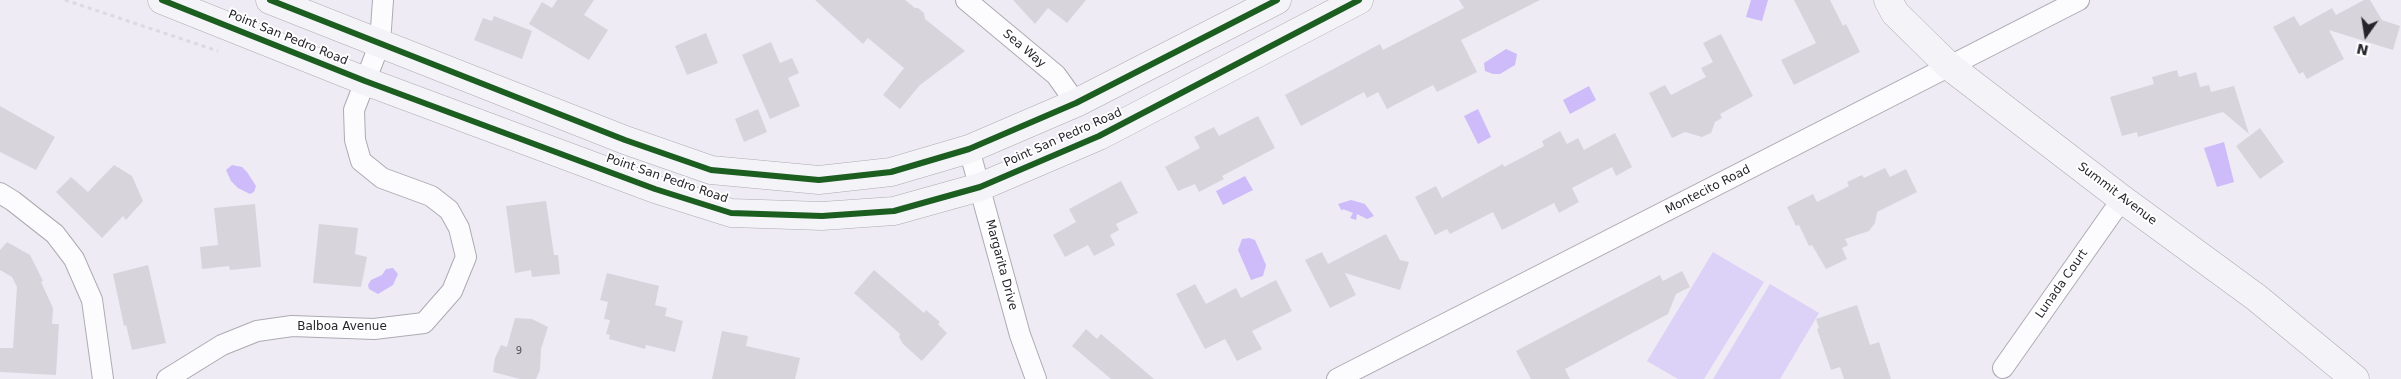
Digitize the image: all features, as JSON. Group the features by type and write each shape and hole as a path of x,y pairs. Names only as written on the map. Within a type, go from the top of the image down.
{"main road":[{"name":"Point San Pedro Road","path":"162,0 365,81 655,189 731,213 822,216 894,211 980,187 1099,136 1359,0"},
{"name":"Point San Pedro Road","path":"270,0 625,140 711,170 819,180 891,172 969,149 1076,103 1277,0"},
{"name":"Summit Avenue","path":"1888,0 1895,13 1949,66 2122,199 2257,298 2355,379"}],"street":[{"name":"Balboa Avenue","path":"167,379 222,345 257,331 292,326 374,329 424,323 452,292 466,257 459,228 449,210 430,196 382,178 361,161 355,140 354,110 380,44 382,0"},
{"name":"Sea Way","path":"966,0 1056,76 1076,103"},
{"name":"Montecito Road","path":"1337,379 2079,0"},
{"name":"Margarita Drive","path":"969,149 1020,335 1036,379"},
{"path":"0,193 55,234 74,259 92,300 103,379"},
{"name":"Lunada Court","path":"2003,368 2122,199"}],"path":[{"path":"65,0 221,52"}],"shaded area":[{"path":"1751,0 1768,0 1762,21 1746,17"},
{"path":"1506,49 1517,54 1515,65 1500,74 1485,71 1484,63"},
{"path":"1589,86 1596,100 1570,114 1563,100"},
{"path":"1478,109 1491,137 1478,144 1464,116"},
{"path":"2224,142 2234,182 2217,187 2204,148"},
{"path":"232,165 242,167 247,172 256,186 254,192 250,194 238,188 231,181 226,170"},
{"path":"1245,176 1253,190 1223,205 1216,191"},
{"path":"1351,200 1365,204 1374,216 1367,219 1357,214 1356,220 1350,218 1353,213 1343,209 1342,211 1338,204"},
{"path":"1249,238 1255,240 1266,265 1263,276 1251,280 1238,250 1242,239"},
{"path":"1713,252 1764,282 1704,379 1678,379 1647,361"},
{"path":"393,268 398,274 393,285 378,294 369,289 368,285 371,280 382,275 386,269"},
{"path":"1770,284 1819,313 1780,379 1713,379"}],"building":[{"path":"557,0 594,0 584,15 608,30 589,60 529,24 542,2 552,8"},
{"path":"815,0 905,0 924,13 925,19 965,51 920,85 900,109 883,95 904,68 868,38 863,44"},
{"path":"1013,0 1086,0 1067,23 1048,8 1035,24"},
{"path":"1459,0 1540,0 1461,40 1477,72 1437,92 1433,85 1387,109 1378,92 1367,98 1364,92 1301,126 1285,95 1380,44 1383,50 1464,8"},
{"path":"1794,0 1830,0 1843,26 1846,24 1860,52 1794,85 1781,60 1816,43"},
{"path":"2364,0 2370,0 2382,20 2400,26 2393,50 2329,30 2344,59 2307,79 2303,72 2299,74 2273,27 2294,16 2300,26 2332,8 2336,15"},
{"path":"494,16 532,31 522,59 474,40 483,18 492,21"},
{"path":"706,33 718,63 687,75 675,46"},
{"path":"1721,34 1753,96 1720,114 1722,118 1715,122 1711,133 1702,137 1685,132 1672,138 1649,93 1665,85 1671,95 1706,77 1701,68 1713,62 1703,43"},
{"path":"771,42 780,63 792,58 799,73 788,78 800,106 770,119 742,55"},
{"path":"2177,70 2179,77 2196,72 2200,87 2209,85 2211,92 2234,86 2249,134 2223,112 2138,137 2137,132 2122,136 2110,97 2154,84 2152,77"},
{"path":"0,106 55,137 36,170 0,152"},
{"path":"758,109 767,132 744,142 735,119"},
{"path":"1258,116 1275,148 1222,176 1224,179 1199,192 1195,184 1178,191 1165,167 1200,148 1194,137 1214,127 1219,136"},
{"path":"2260,128 2284,162 2260,179 2236,146"},
{"path":"1560,131 1567,144 1578,138 1584,150 1615,133 1632,167 1616,176 1612,167 1572,188 1579,202 1559,213 1554,203 1502,230 1493,212 1450,234 1447,229 1435,235 1415,197 1436,186 1442,198 1503,164 1504,167 1544,146 1542,141"},
{"path":"114,165 132,176 143,201 126,220 123,216 102,238 56,192 71,177 88,192"},
{"path":"1885,168 1890,177 1906,169 1917,192 1877,212 1875,223 1869,231 1845,239 1848,245 1842,248 1847,259 1826,269 1812,245 1809,246 1799,225 1796,226 1787,207 1813,194 1817,202 1849,186 1847,182 1862,175 1864,178"},
{"path":"1121,181 1138,213 1116,224 1119,230 1110,235 1115,245 1094,256 1088,245 1065,257 1053,235 1076,222 1069,209"},
{"path":"546,201 554,255 558,255 560,274 532,277 531,270 515,273 506,206"},
{"path":"255,204 261,267 230,270 229,266 202,269 200,247 218,245 214,208"},
{"path":"319,224 358,228 355,254 367,257 361,287 313,283"},
{"path":"1386,234 1400,260 1409,262 1400,290 1345,273 1356,295 1330,308 1305,260 1322,252 1328,264"},
{"path":"7,242 30,255 43,281 41,282 53,308 52,324 59,324 56,375 0,372 0,348 13,348 17,287 12,277 0,270 0,250"},
{"path":"148,265 166,343 132,350 126,325 124,326 113,274"},
{"path":"874,270 924,313 926,310 940,322 938,324 947,333 922,361 903,344 899,337 900,334 854,293"},
{"path":"1682,271 1690,287 1676,294 1668,314 1565,369 1570,379 1531,379 1516,351 1660,275 1663,281"},
{"path":"607,273 659,286 655,305 667,308 665,316 683,321 675,352 646,345 645,349 609,339 610,335 606,334 610,320 604,319 608,302 600,300"},
{"path":"1276,280 1292,311 1252,331 1262,349 1237,361 1225,339 1205,349 1176,294 1195,284 1206,304 1236,288 1241,298"},
{"path":"1857,305 1870,345 1879,342 1891,379 1844,379 1840,367 1831,370 1817,329 1819,328 1816,319"},
{"path":"515,318 532,319 548,327 541,349 540,370 536,379 520,379 493,372 495,358 501,345 507,347"},
{"path":"1086,329 1097,339 1101,334 1154,379 1111,379 1072,346"},
{"path":"722,331 748,336 746,346 800,358 795,379 712,379"}],"cycle path":[{"path":"162,0 365,81 655,189 731,213 822,216 894,211 980,187 1099,136 1359,0"},
{"path":"270,0 625,140 711,170 819,180 891,172 969,149 1076,103 1277,0"}]}
